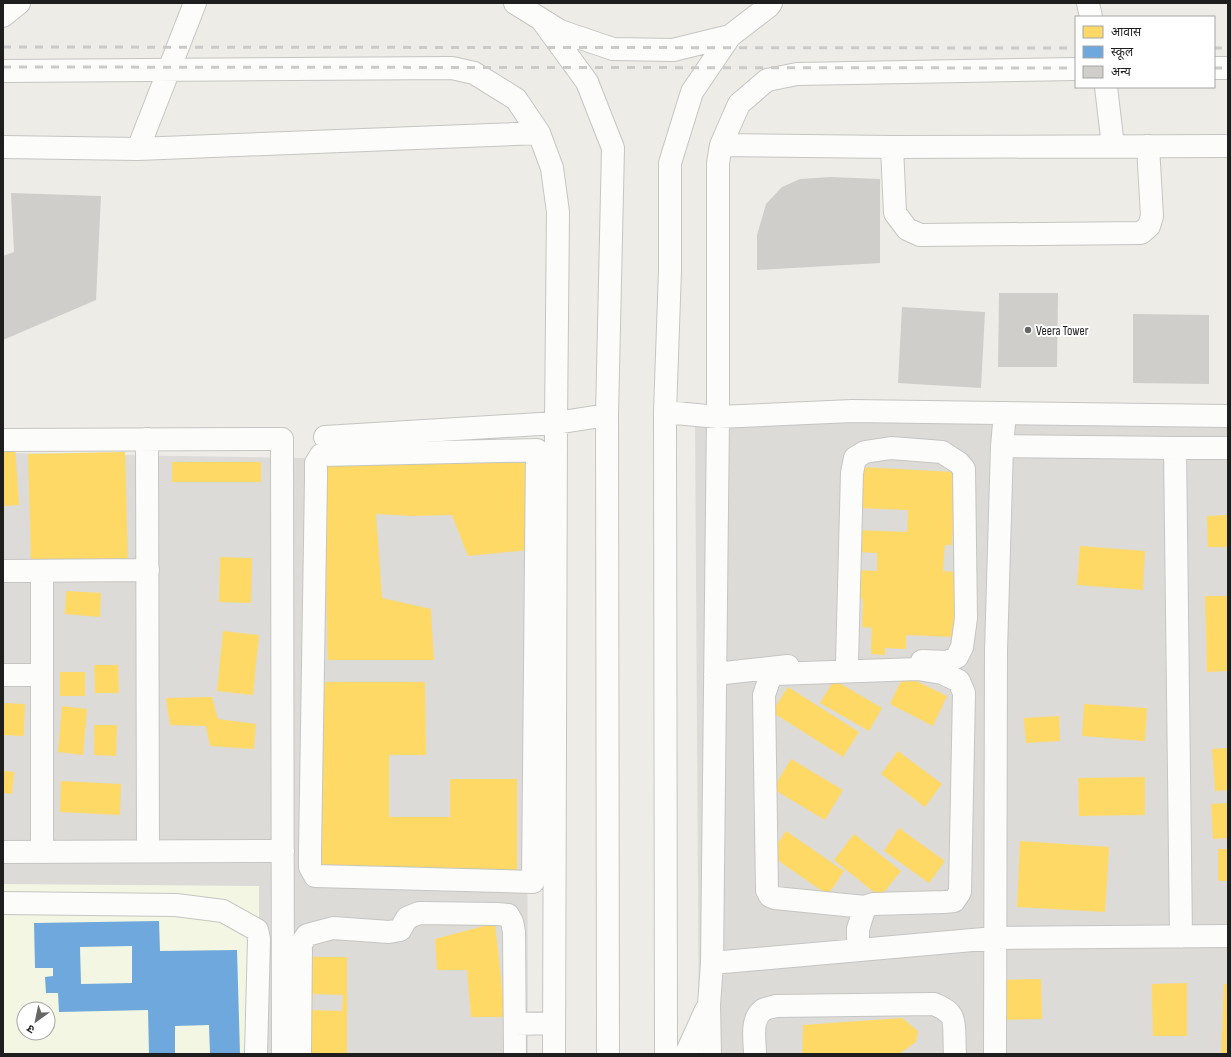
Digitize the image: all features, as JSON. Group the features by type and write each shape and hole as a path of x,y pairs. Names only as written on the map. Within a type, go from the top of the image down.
{"street":[{"path":"3,16 19,3"},
{"path":"138,149 195,3"},
{"path":"515,3 560,31 613,49 673,50 730,36"},
{"path":"1088,3 1091,16"},
{"path":"666,1054 665,412 670,270 670,163 692,92 730,36 775,4"},
{"path":"541,19 587,82 613,148 607,415 608,1054"},
{"path":"3,71 452,68 474,73 516,99 539,133 552,168 558,212 556,423 545,647"},
{"path":"1215,68 1228,68"},
{"path":"710,1054 709,1006 712,963 716,674 718,163 721,145 740,104 767,80 796,74 1075,69"},
{"path":"1106,88 1113,146"},
{"path":"3,147 138,149 539,133"},
{"path":"721,145 892,147 1228,146"},
{"path":"892,147 895,212 907,229 920,235 1141,233 1149,226 1152,216 1148,146"},
{"path":"665,412 718,417 852,411 1228,416"},
{"path":"995,1054 996,651 1002,446 1005,414"},
{"path":"325,437 556,423 607,415"},
{"path":"3,440 282,439 283,1054"},
{"path":"147,440 148,852"},
{"path":"1002,446 1228,448"},
{"path":"716,674 847,662 948,662 957,657 962,647 966,618 964,469 959,463 942,452 891,448 865,452 855,458 852,473 847,662"},
{"path":"1175,448 1181,936"},
{"path":"545,687 533,882 315,876 310,866 310,844 316,463 321,455 536,450 545,647 554,1054"},
{"path":"3,571 148,570"},
{"path":"42,571 42,852"},
{"path":"918,669 942,673 959,681 964,693 960,892 954,901 873,904 865,907 775,898 770,896 767,890 764,695 769,680 776,674 918,669"},
{"path":"3,675 42,675"},
{"path":"3,852 283,851"},
{"path":"3,904 176,904 223,911 257,930 259,939 256,1054"},
{"path":"858,950 858,929 865,907"},
{"path":"300,1054 301,944 307,935 333,928 389,932 400,930 408,918 419,913 508,915 512,922 514,932 515,1054"},
{"path":"712,963 995,938 1228,936"},
{"path":"755,1054 754,1024 758,1016 764,1010 776,1006 934,1004 943,1008 951,1015 954,1026 955,1054"},
{"path":"686,1054 709,1006"},
{"path":"515,1024 554,1023"}],"shaded area":[{"path":"695,414 1228,420 1228,1054 699,1054"},
{"path":"3,453 526,462 528,1054 3,1054"},
{"path":"3,884 259,886 259,1054 3,1054"}],"building: आवास":[{"path":"15,445 19,505 3,506 3,446"},
{"path":"125,452 128,561 31,564 28,454"},
{"path":"323,461 531,463 529,550 468,556 452,515 412,516 376,514 382,598 431,609 434,660 328,660"},
{"path":"172,462 261,462 261,482 172,482"},
{"path":"860,467 956,472 952,545 945,545 943,571 958,572 955,637 906,635 906,649 885,648 885,655 871,654 872,628 862,627 863,599 854,598 856,570 877,571 877,553 857,552 857,530 907,532 908,510 858,508"},
{"path":"1228,515 1228,547 1208,547 1207,516"},
{"path":"1080,546 1145,551 1143,590 1077,585"},
{"path":"220,557 252,558 251,603 219,602"},
{"path":"66,591 101,593 100,617 65,614"},
{"path":"1205,596 1228,596 1228,671 1207,672"},
{"path":"223,631 259,635 253,695 217,691"},
{"path":"94,665 118,665 119,693 95,693"},
{"path":"60,672 85,672 85,696 60,696"},
{"path":"904,675 947,696 933,726 890,704"},
{"path":"834,680 882,708 869,731 820,703"},
{"path":"320,682 425,682 426,755 389,755 389,817 450,817 450,779 517,779 517,870 321,869"},
{"path":"788,687 859,732 843,757 772,712"},
{"path":"212,697 218,719 256,724 254,749 210,746 206,726 170,725 166,698"},
{"path":"3,703 25,704 24,736 3,735"},
{"path":"1084,704 1147,708 1145,741 1082,736"},
{"path":"62,706 87,709 83,755 58,752"},
{"path":"1059,716 1060,741 1026,743 1024,718"},
{"path":"94,725 117,725 116,756 94,755"},
{"path":"1228,748 1228,790 1215,791 1212,749"},
{"path":"898,751 942,784 925,807 881,774"},
{"path":"791,759 843,790 825,820 773,789"},
{"path":"3,771 14,772 12,794 3,793"},
{"path":"1145,777 1145,815 1079,816 1078,778"},
{"path":"61,781 121,784 120,815 60,812"},
{"path":"1228,803 1228,838 1213,839 1211,804"},
{"path":"899,828 945,861 929,883 884,851"},
{"path":"786,831 844,871 828,895 770,855"},
{"path":"854,834 901,871 880,897 834,860"},
{"path":"1020,841 1109,847 1105,912 1017,907"},
{"path":"1218,849 1228,849 1228,881 1218,881"},
{"path":"495,923 505,1017 471,1017 467,970 437,970 435,939"},
{"path":"306,957 347,957 347,1054 306,1054","holes":["313,994 343,995 342,1011 312,1010"]},
{"path":"1041,979 1042,1019 998,1020 998,980"},
{"path":"1187,983 1187,1036 1153,1036 1152,984"},
{"path":"1224,984 1228,984 1228,1054 1221,1054"},
{"path":"902,1018 918,1031 916,1042 899,1054 802,1054 803,1025"}],"building: स्कूल":[{"path":"159,921 160,951 237,950 240,1054 210,1054 209,1025 175,1026 175,1054 149,1054 148,1010 59,1012 58,993 46,993 45,977 53,976 53,968 35,968 34,923","holes":["132,946 132,983 81,984 80,947"]}],"building: अन्य":[{"path":"830,177 880,179 880,263 757,270 757,235 766,204 782,187 800,179"},
{"path":"11,193 101,196 96,300 3,340 3,256 14,252"},
{"name":"Veera Tower","path":"999,293 1058,293 1057,367 998,367"},
{"path":"902,307 985,312 981,388 898,383"},
{"path":"1133,314 1209,315 1209,384 1133,383"}],"railway":[{"path":"3,47 1075,48"},
{"path":"1215,48 1228,48"},
{"path":"3,67 1075,68"},
{"path":"1215,68 1228,68"}],"place":[{"name":"Veera Tower","path":"1028,330"}]}
